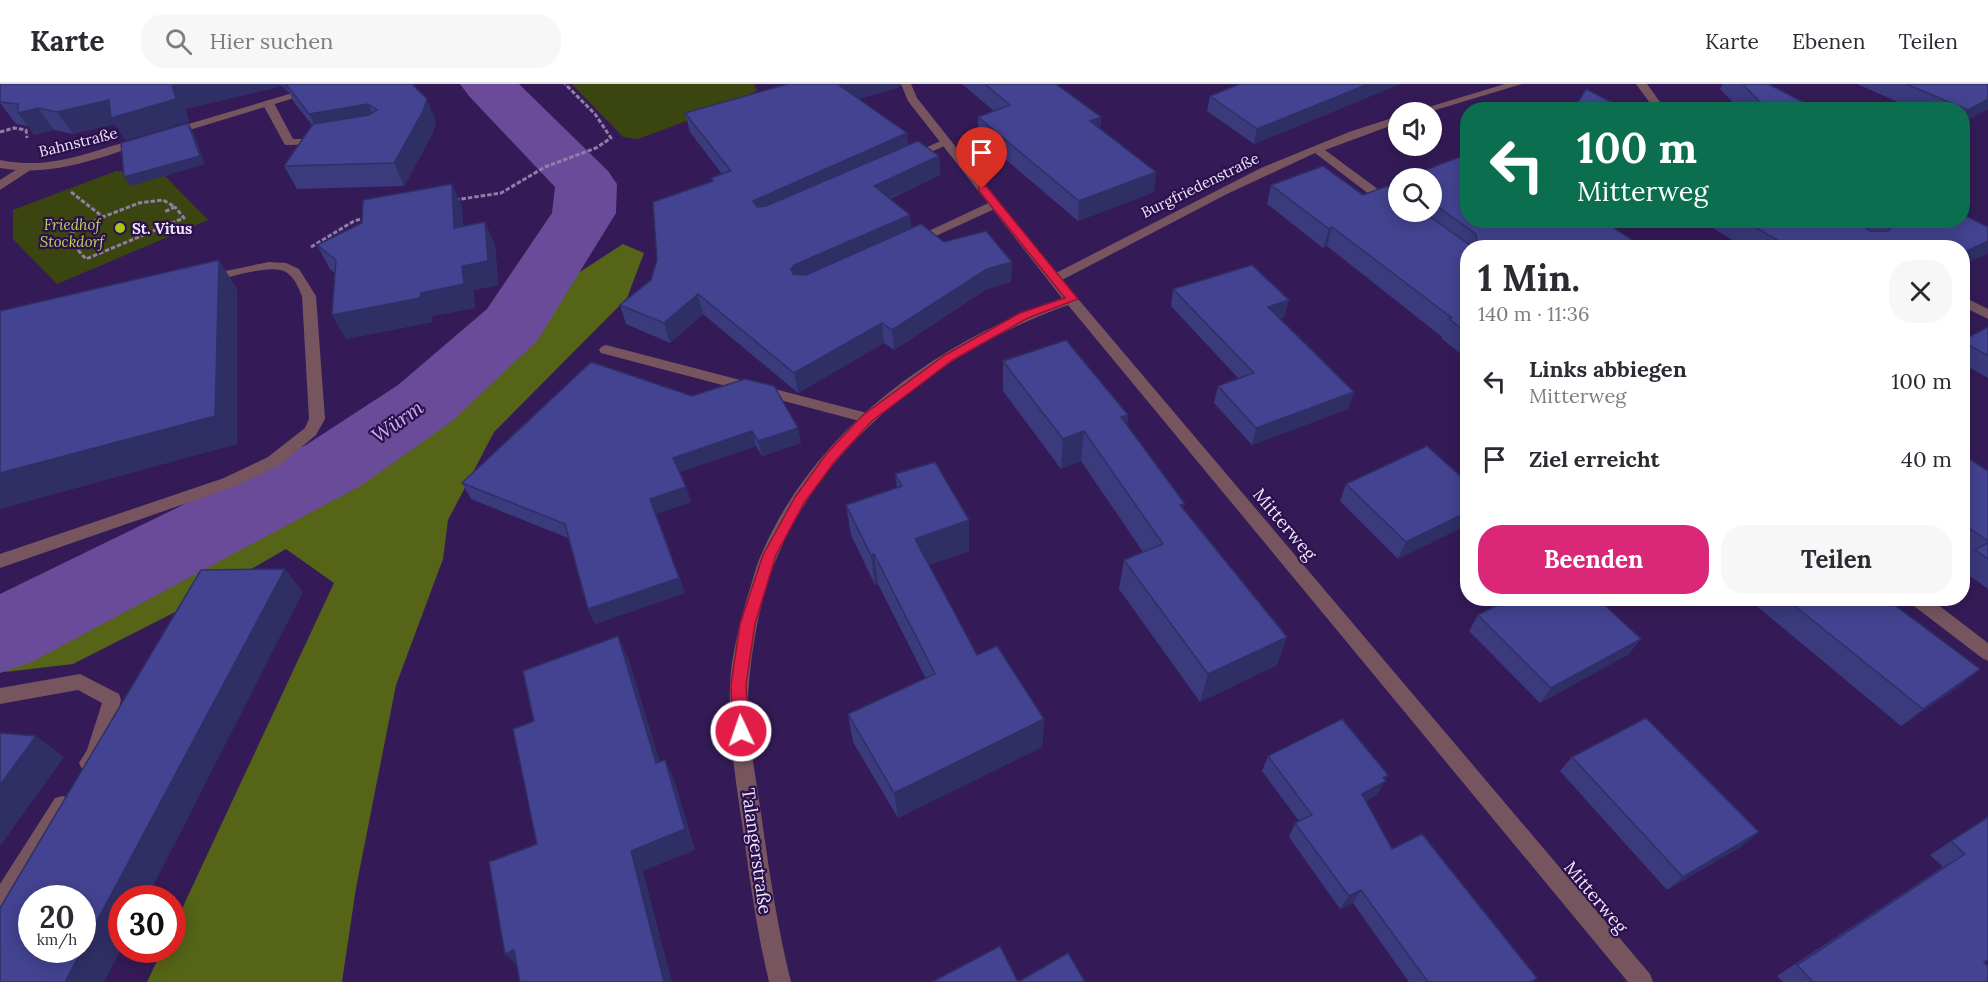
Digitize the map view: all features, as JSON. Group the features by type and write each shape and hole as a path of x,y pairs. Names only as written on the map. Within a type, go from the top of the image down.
{"street":[{"name":"Bahnstraße","path":"0,164 25,168 71,162 335,84"},
{"name":"Mitterweg","path":"906,84 912,99 1054,279 1642,982"},
{"path":"1442,105 1517,84"},
{"path":"1641,84 1656,102"},
{"path":"268,103 290,143 335,140"},
{"name":"Burgfriedenstraße","path":"1054,279 1245,179 1388,122"},
{"path":"892,165 945,142"},
{"path":"1318,150 1388,202"},
{"path":"0,186 25,168"},
{"path":"899,247 995,204"},
{"path":"0,561 230,482 274,461 311,431 317,419 309,296 300,278 286,267 264,266 193,282"},
{"name":"Talangerstraße","path":"780,982 769,938 742,754 738,685 748,624 770,555 799,500 831,457 867,418 949,357 987,334 1024,316 1072,299"},
{"path":"1970,305 1988,315"},
{"path":"606,350 867,418"},
{"path":"1926,606 1988,653"},
{"path":"0,696 80,682 112,700 95,754 0,903"}],"path":[{"path":"444,202 501,194 545,167 596,148 611,138 595,114 565,84"},
{"path":"0,132 14,128 26,130 27,138 36,137"},
{"path":"71,162 68,189 103,217"},
{"path":"163,200 175,207 184,218 86,259 68,238 75,230 139,203 163,200"},
{"path":"164,212 175,207"},
{"path":"286,267 324,238 354,221 365,218"}],"green space":[{"path":"572,84 754,84 757,90 743,100 638,139 623,137"},
{"name":"Friedhof Stockdorf","path":"116,171 165,176 208,220 57,284 13,239 13,210"},
{"path":"623,244 644,253 627,298 494,432 448,520 443,559 396,685 356,888 342,982 147,982 156,963 186,963 186,900 334,583 286,549 185,607 73,664 5,672 54,622 479,394 572,277"}],"building":[{"path":"0,84 182,84 172,86 176,99 111,118 109,100 57,112 38,108 18,113 18,104 0,102"},
{"path":"286,84 412,84 427,99 423,111 394,163 284,166 313,124 369,115 377,110 368,104 309,114"},
{"path":"788,84 842,84 839,85 907,133 753,201 757,207 766,206 918,141 939,156 874,186 910,215 794,265 791,269 793,274 806,275 921,224 944,242 986,231 1012,262 987,269 892,330 882,323 794,373 698,294 664,323 620,305 651,280 657,260 653,202 713,181 711,178 731,171 685,113"},
{"path":"985,84 1056,84 1101,117 1090,121 1156,172 1079,201 978,117 1010,105"},
{"path":"1240,84 1368,84 1257,129 1210,96"},
{"path":"1743,84 1768,84 1803,102 1760,102"},
{"path":"1906,84 1988,84 1988,99 1970,109 1970,102 1949,102"},
{"path":"1586,89 1611,102 1578,102"},
{"path":"188,123 200,156 124,177 121,143"},
{"path":"1460,157 1460,223 1442,210 1442,168 1431,168"},
{"path":"1323,166 1363,195 1388,187 1388,222 1437,222 1463,240 1460,240 1460,328 1449,319 1452,318 1332,227 1329,229 1271,185"},
{"path":"452,184 454,228 485,222 488,261 462,266 464,284 421,293 420,298 332,315 336,260 317,245 362,223 363,200"},
{"path":"1970,218 1988,227 1988,241 1970,249 1970,240 1777,240 1757,228 1866,228 1870,231 1970,228"},
{"path":"1468,228 1614,228 1632,240 1476,240 1476,234"},
{"path":"219,260 215,416 0,473 0,311"},
{"path":"1252,265 1289,300 1268,307 1354,392 1256,428 1218,386 1254,373 1173,289"},
{"path":"1988,327 1988,356 1970,346 1970,337"},
{"path":"1066,340 1128,415 1121,417 1185,504 1180,505 1287,637 1208,674 1124,560 1163,544 1084,431 1063,439 1003,361"},
{"path":"591,362 692,396 745,379 774,386 798,428 758,441 752,431 673,458 686,487 650,499 679,578 588,609 565,524 462,483"},
{"path":"1427,446 1460,476 1460,515 1406,542 1346,484"},
{"path":"1970,459 1988,471 1988,541 1970,529"},
{"path":"935,462 969,520 915,539 977,655 997,646 1044,719 894,793 848,714 935,674 874,554 871,555 846,505 902,486 895,474"},
{"path":"1988,543 1988,559 1975,550"},
{"path":"285,569 116,885 108,885 108,900 96,923 96,885 18,885 18,963 75,963 65,982 0,982 0,908 201,570"},
{"path":"1495,606 1606,606 1641,639 1551,688 1478,615"},
{"path":"1795,606 1896,606 1980,669 1923,709"},
{"path":"618,636 656,763 665,760 685,829 631,851 664,982 520,982 514,950 505,954 489,862 537,844 513,729 534,721 523,671"},
{"path":"1646,718 1759,832 1683,877 1572,757"},
{"path":"1342,719 1388,775 1383,778 1386,781 1362,794 1392,849 1422,834 1537,978 1531,982 1428,982 1361,890 1349,896 1295,823 1312,815 1268,756"},
{"path":"0,733 36,736 0,785"},
{"path":"1988,817 1988,960 1984,962 1988,966 1988,982 1813,982 1797,965 1965,854 1951,841"},
{"path":"1000,946 1018,982 932,982"},
{"path":"1068,953 1085,982 1018,982"}],"waterway":[{"name":"Würm","path":"0,636 334,465 425,403 512,325 584,213 586,184 488,84"}],"place":[{"name":"St. Vitus","path":"120,228"}],"route":[{"path":"741,731 738,685 748,624 770,555 799,500 831,457 867,418 949,357 987,334 1024,316 1072,299 982,189"}]}
